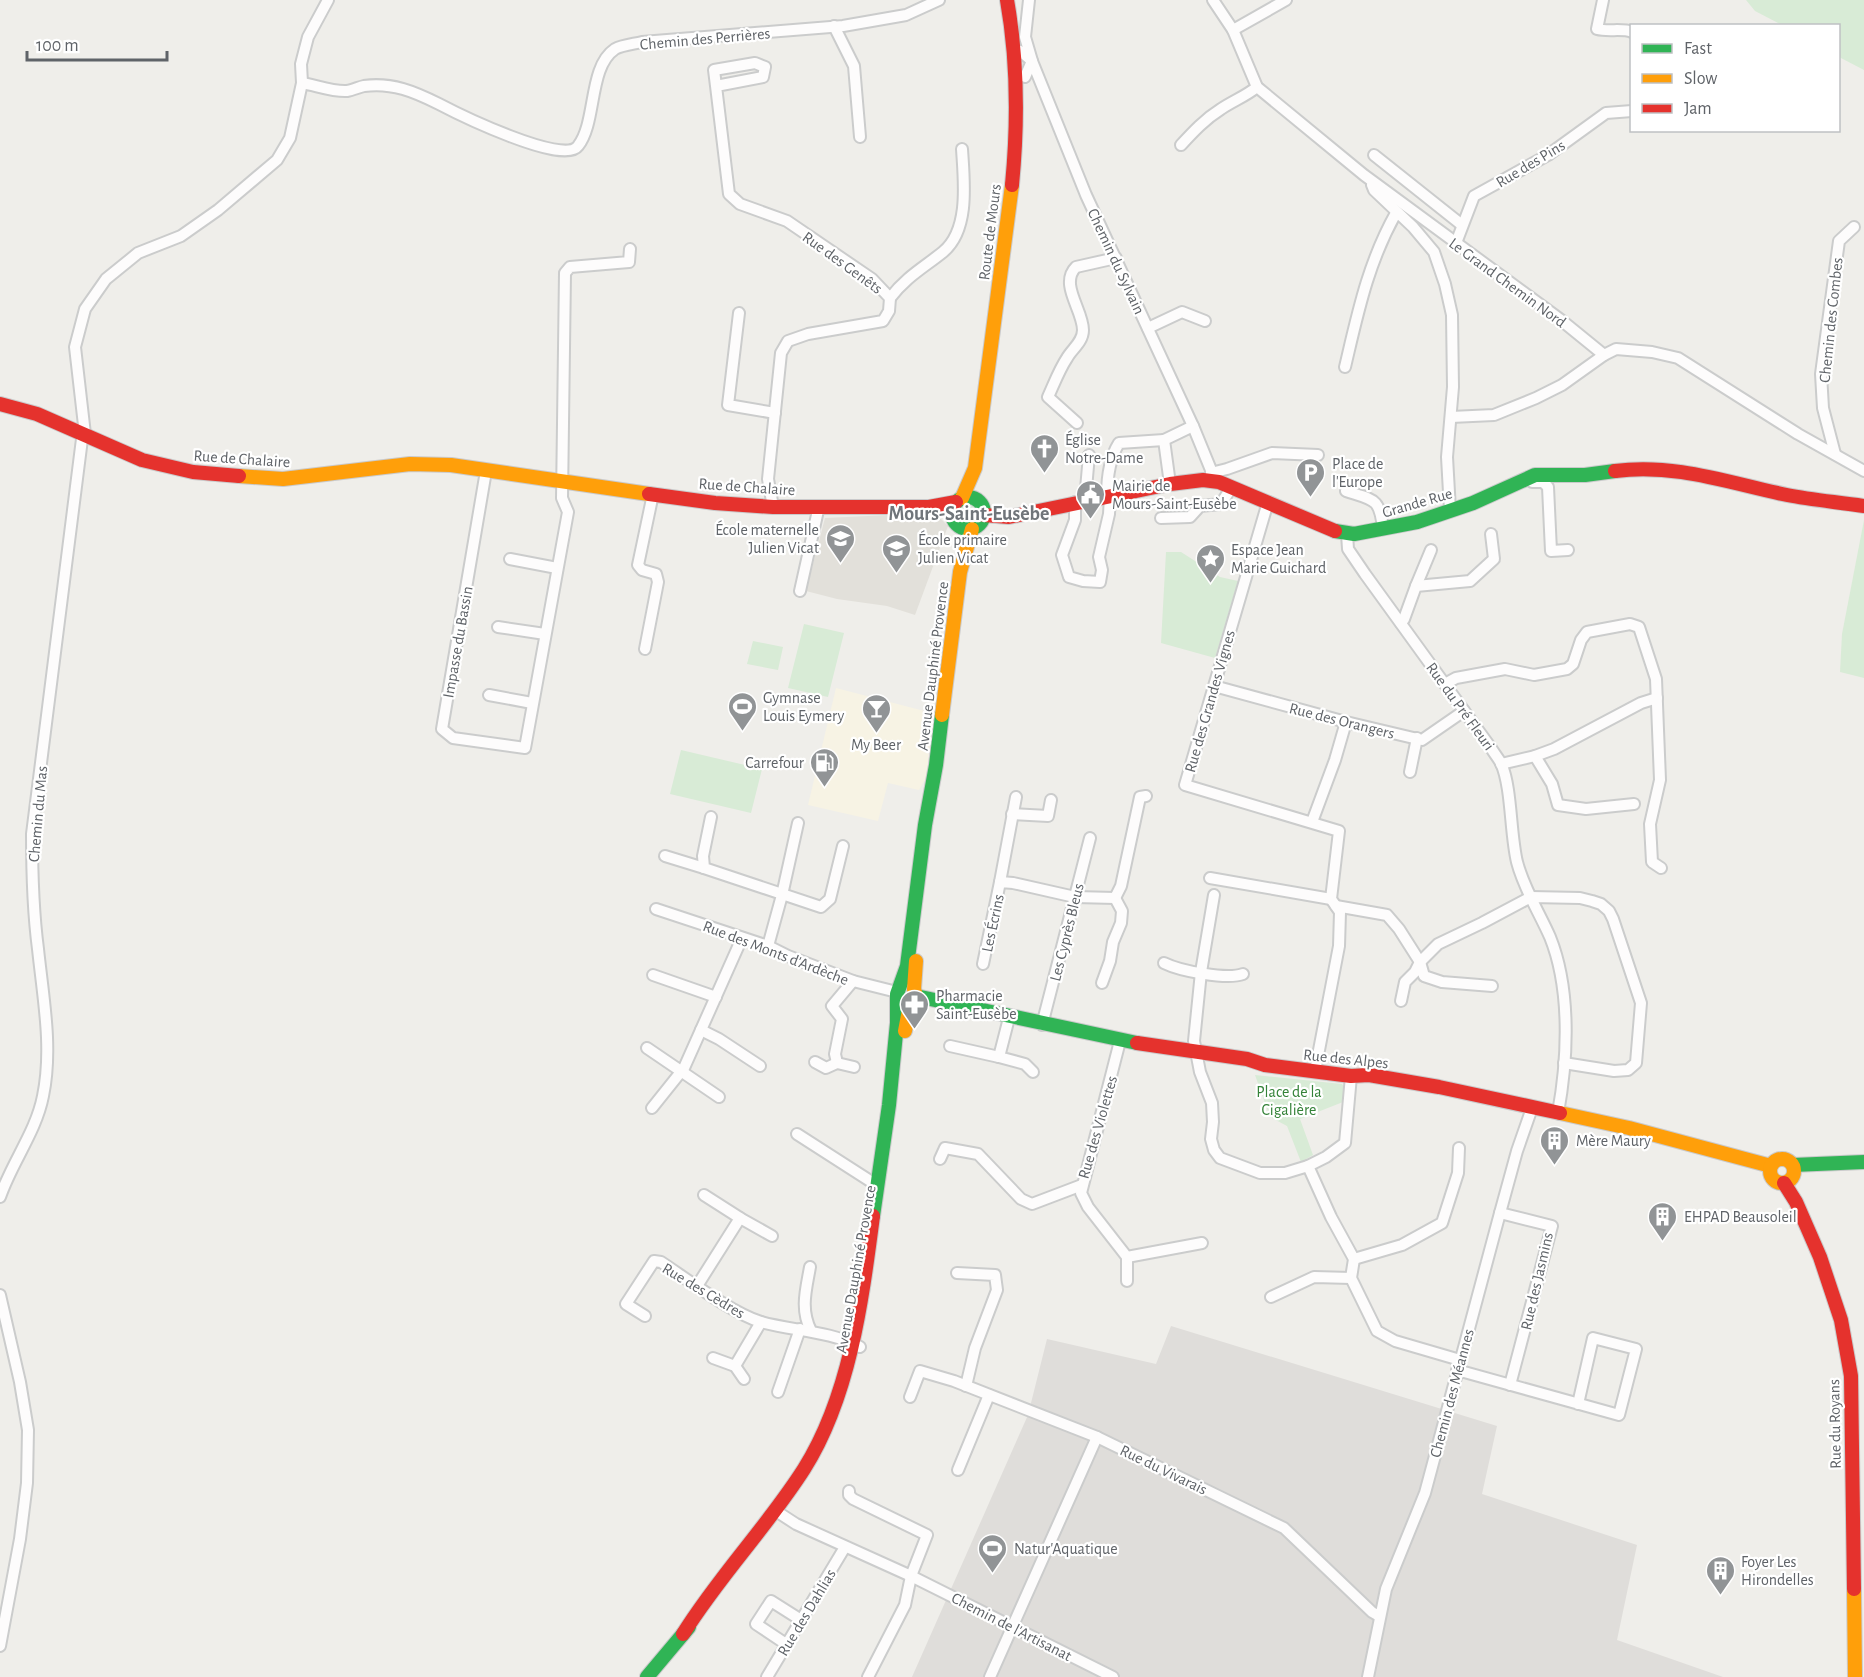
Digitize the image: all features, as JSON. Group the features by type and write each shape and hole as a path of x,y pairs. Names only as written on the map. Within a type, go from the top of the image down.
{"street":[{"name":"Chemin du Mas","path":"2,1192 38,1119 44,1094 47,1052 32,879 32,834 84,434 75,347 85,309 106,279 138,253 181,236 218,210 277,160 290,138 302,82 301,64 308,36 328,0"},
{"name":"Chemin des Perrières","path":"302,82 346,91 364,86 385,85 413,91 478,124 556,151 571,152 578,148 585,133 599,74 605,60 615,49 642,42 834,26 906,15 939,0"},
{"name":"Route de Mours","path":"980,501 975,468 1013,176 1021,80 1018,43 1007,0"},
{"path":"1021,80 1032,61 1020,51 1018,43 1029,0"},
{"name":"Le Grand Chemin Nord","path":"1213,0 1233,30 1257,87 1369,179 1561,320 1604,355"},
{"path":"1233,30 1286,0"},
{"path":"1603,0 1597,29 1609,32 1630,31"},
{"path":"834,26 854,66 860,137"},
{"name":"Chemin du Sylvain","path":"1032,61 1086,195 1193,426 1212,477"},
{"path":"1021,80 1041,79"},
{"name":"Rue des Genêts","path":"716,86 729,194 740,204 787,222 872,279 890,298 889,311 883,321 808,334 788,341 781,353 768,479 773,507"},
{"path":"1182,145 1199,125 1257,87"},
{"name":"Rue des Pins","path":"1456,243 1474,196 1548,155 1606,113 1630,111"},
{"path":"890,298 902,282 946,250 957,235 965,197 962,149"},
{"path":"1374,155 1462,225"},
{"path":"1369,179 1374,190 1413,227 1434,252 1445,284 1452,315 1451,417 1447,457 1450,510"},
{"path":"1345,367 1367,278 1380,241 1396,213"},
{"name":"Chemin des Combes","path":"1835,454 1823,408 1821,374 1839,242 1854,227"},
{"path":"489,695 532,703 568,512 562,498 565,273 570,267 629,262 630,249"},
{"path":"1077,423 1048,397 1067,357 1079,343 1083,330 1069,280 1076,267 1116,258"},
{"path":"1148,328 1182,312 1205,321"},
{"path":"739,313 728,405 775,413"},
{"path":"1451,417 1494,415 1536,399 1562,385 1616,349 1652,352 1678,358 1798,435 1864,471"},
{"name":"Rue de Chalaire","path":"0,404 37,414 142,460 193,472 262,479 283,479 410,464 451,465 715,503 773,507 929,507 959,500"},
{"path":"1089,455 1075,520 1062,555 1069,577 1100,582 1102,570 1099,557 1108,514 1109,468 1113,452 1119,443 1164,440 1193,426"},
{"path":"1164,440 1170,484"},
{"path":"1212,477 1272,453 1318,455"},
{"name":"Route de Mours","path":"959,500 975,468"},
{"name":"Grande Rue","path":"984,515 1009,517 1080,501 1212,477 1231,488 1347,534 1417,522 1473,503 1535,475 1585,475 1661,469 1684,471 1788,495 1864,506"},
{"name":"Impasse du Bassin","path":"486,471 442,729 453,738 525,748 532,703"},
{"path":"1518,482 1524,484 1537,481 1546,485 1551,551 1568,550"},
{"path":"1161,518 1190,517 1200,506 1221,504 1231,488"},
{"path":"1346,491 1368,498 1378,505 1382,511 1383,529"},
{"path":"645,649 658,582 656,574 642,570 638,565 652,494"},
{"path":"969,497 980,501 984,515 979,525 972,529 962,528 955,522 952,512 959,500 969,497"},
{"name":"Rue des Grandes Vignes","path":"1268,502 1185,785 1339,831 1334,903 1340,912 1339,946 1315,1071"},
{"path":"800,591 819,506"},
{"name":"Rue de Chalaire","path":"929,507 955,522"},
{"name":"Avenue Dauphiné Provence","path":"955,522 960,572"},
{"name":"Avenue Dauphiné Provence","path":"856,1345 868,1305 888,1178 906,1023 907,966 927,814 936,765 960,572 972,529"},
{"name":"Rue du Pré Fleuri","path":"1347,534 1348,549 1501,764 1515,853 1522,880 1550,938 1562,979 1564,1063 1558,1113"},
{"path":"1416,586 1470,581 1494,559 1491,534"},
{"path":"1401,623 1431,550"},
{"path":"510,559 557,568"},
{"path":"1444,684 1456,678 1505,669 1534,675 1567,669 1573,664 1581,639 1587,632 1635,625 1641,631 1656,679 1660,787 1650,824 1652,862 1661,868"},
{"path":"498,627 545,634"},
{"name":"Rue des Orangers","path":"1214,686 1422,740 1464,711"},
{"path":"1501,764 1535,756 1606,723 1641,703 1657,698"},
{"path":"1312,822 1335,760 1346,722"},
{"path":"1410,772 1417,738"},
{"path":"1535,756 1552,784 1558,805 1586,809 1634,804"},
{"path":"1102,982 1121,923 1122,911 1115,898 1121,886 1140,797 1146,795"},
{"name":"Les Écrins","path":"983,964 1016,797"},
{"path":"1012,814 1048,816 1051,800"},
{"path":"704,868 703,856 711,817"},
{"path":"768,946 798,823"},
{"name":"Les Cyprès Bleus","path":"1042,1025 1090,837"},
{"path":"665,856 821,907 830,899 843,846"},
{"path":"1210,878 1387,915 1420,962 1424,976 1442,982 1492,986"},
{"name":"Les Écrins","path":"1000,882 1075,897 1115,898"},
{"path":"1214,895 1201,972 1194,1052 1212,1103 1211,1139 1214,1150 1220,1158 1260,1173 1285,1173 1326,1158 1345,1143 1351,1076"},
{"path":"1401,1001 1405,982 1438,944 1531,897 1580,898 1601,904 1609,910 1641,1003 1636,1063 1628,1070 1614,1071 1564,1063"},
{"name":"Rue des Monts d'Ardèche","path":"656,909 768,946 853,981 906,994"},
{"path":"652,1108 681,1072 742,938"},
{"path":"1164,963 1173,968 1236,977 1243,974"},
{"path":"653,975 716,997"},
{"path":"837,1063 835,1054 842,1019 832,1006 853,981"},
{"name":"Avenue Dauphiné Provence","path":"647,1677 711,1603 811,1471 848,1389 906,994"},
{"name":"Rue des Alpes","path":"906,994 1120,1041 1247,1059 1265,1065 1351,1076 1369,1075 1418,1084 1629,1128 1771,1166"},
{"path":"999,1057 1009,1018"},
{"path":"701,1030 720,1039 759,1066"},
{"name":"Rue des Violettes","path":"940,1159 945,1148 978,1154 1021,1199 1032,1204 1082,1185 1120,1041"},
{"path":"950,1046 1025,1064 1033,1072"},
{"path":"647,1048 719,1097"},
{"path":"815,1062 826,1068 837,1063 854,1067"},
{"name":"Chemin des Méannes","path":"1368,1677 1386,1589 1425,1493 1517,1151 1532,1108"},
{"path":"797,1134 878,1186"},
{"path":"1354,1259 1402,1245 1442,1223 1458,1173 1459,1148"},
{"path":"1782,1159 1792,1165 1793,1176 1784,1183 1779,1183 1772,1178 1770,1170 1773,1162 1782,1159"},
{"path":"1792,1165 1864,1162"},
{"path":"1308,1166 1331,1217 1354,1259 1351,1278 1374,1326 1384,1337 1510,1385 1618,1416 1636,1349 1593,1338 1578,1404"},
{"name":"Rue du Royans","path":"1784,1183 1796,1202 1820,1257 1841,1320 1851,1376 1858,1461 1856,1677"},
{"path":"1082,1185 1081,1193 1088,1207 1127,1257 1127,1281"},
{"path":"704,1195 772,1236"},
{"name":"Rue des Jasmins","path":"1500,1213 1552,1226 1510,1385"},
{"path":"697,1286 740,1218"},
{"path":"1127,1257 1202,1243"},
{"name":"Rue des Cèdres","path":"645,1316 626,1304 654,1261 662,1262 744,1316 856,1345"},
{"path":"778,1392 805,1330 804,1302 810,1267"},
{"path":"957,1273 995,1275 997,1290 975,1348 966,1386"},
{"path":"1270,1297 1314,1277 1351,1278"},
{"path":"0,1295 20,1382 28,1430 27,1483 20,1539 0,1646"},
{"path":"735,1366 761,1322"},
{"path":"713,1358 735,1366 744,1379"},
{"name":"Rue du Vivarais","path":"910,1396 920,1371 966,1386 1097,1437 1284,1528 1372,1612 1379,1616"},
{"path":"958,1470 989,1395"},
{"path":"990,1677 1097,1437"},
{"path":"849,1491 853,1499 927,1535 910,1576 904,1605 868,1677"},
{"name":"Chemin de l'Artisanat","path":"779,1513 1113,1677"},
{"name":"Rue des Dahlias","path":"767,1677 845,1547"},
{"path":"786,1644 756,1624 771,1601 801,1620"}],"shaded area":[{"path":"889,515 940,518 948,526 915,615 887,606 837,599 806,591 825,518"},
{"path":"836,688 932,713 927,776 919,790 888,783 878,821 808,805"},
{"path":"1171,1326 1497,1426 1482,1494 1637,1545 1617,1640 1723,1677 912,1677 1028,1415 1047,1339 1156,1364"}],"green space":[{"path":"1746,0 1864,0 1864,70 1840,58 1840,24 1780,24 1755,11"},
{"path":"968,504 974,507 977,513 974,519 968,522 962,519 959,513 962,507"},
{"path":"1864,520 1864,678 1840,672 1842,634"},
{"path":"1166,552 1181,552 1220,577 1238,581 1215,658 1161,643"},
{"path":"804,624 844,633 828,697 788,688"},
{"path":"753,641 783,647 778,670 747,664"},
{"path":"681,750 762,769 751,813 670,794"},
{"name":"Place de la Cigalière","path":"1255,1075 1342,1084 1346,1090 1343,1102 1300,1119 1313,1155 1301,1162 1287,1126 1270,1117"}],"traffic: fast":[{"path":"1335,531 1354,534 1417,522 1473,503 1535,475 1585,475 1615,471"},
{"path":"968,497 979,502 984,513 979,524 968,529 957,524 952,513 957,502 968,497"},
{"path":"873,1216 889,1105 897,1023 897,994 907,966 942,715"},
{"path":"916,996 1137,1043"},
{"path":"1793,1165 1864,1162"},
{"path":"647,1677 689,1627"}],"traffic: slow":[{"path":"962,498 975,468 1012,185"},
{"path":"239,476 283,479 410,464 451,465 649,494"},
{"path":"942,715 960,572 972,529"},
{"path":"905,1031 909,1010 916,996 914,989 916,961"},
{"path":"1560,1113 1629,1128 1771,1166"},
{"path":"1782,1159 1787,1160 1793,1166 1794,1171 1793,1176 1787,1182 1782,1183 1777,1182 1771,1176 1770,1171 1771,1166 1777,1160 1782,1159"},
{"path":"1854,1589 1855,1677"}],"traffic: jam":[{"path":"1007,0 1016,92 1012,185"},
{"path":"0,404 37,414 142,460 193,472 239,476"},
{"path":"1615,471 1637,469 1680,472 1787,495 1864,506"},
{"path":"984,515 1009,517 1170,484 1203,480 1219,482 1335,531"},
{"path":"649,494 715,503 773,507 929,507 956,502"},
{"path":"1137,1043 1247,1059 1265,1065 1351,1076 1369,1075 1439,1087 1560,1113"},
{"path":"1784,1183 1796,1202 1820,1257 1841,1320 1851,1376 1854,1589"},
{"path":"683,1634 790,1490 820,1441 833,1410 852,1347 873,1216"}],"place":[{"name":"Église Notre-Dame","path":"1044,474"},
{"name":"Place de l'Europe","path":"1311,498"},
{"name":"Mairie de Mours-Saint-Eusèbe","path":"1091,520"},
{"name":"École maternelle Julien Vicat","path":"840,564"},
{"name":"École primaire Julien Vicat","path":"897,574"},
{"name":"Espace Jean Marie Guichard","path":"1210,584"},
{"name":"Gymnase Louis Eymery","path":"742,732"},
{"name":"My Beer","path":"876,734"},
{"name":"Carrefour","path":"825,788"},
{"name":"Pharmacie Saint-Eusèbe","path":"915,1030"},
{"name":"Mère Maury","path":"1555,1166"},
{"name":"EHPAD Beausoleil","path":"1663,1242"},
{"name":"Natur'Aquatique","path":"993,1574"},
{"name":"Foyer Les Hirondelles","path":"1720,1596"}],"district":[{"name":"Mours-Saint-Eusèbe","path":"969,513"}]}
